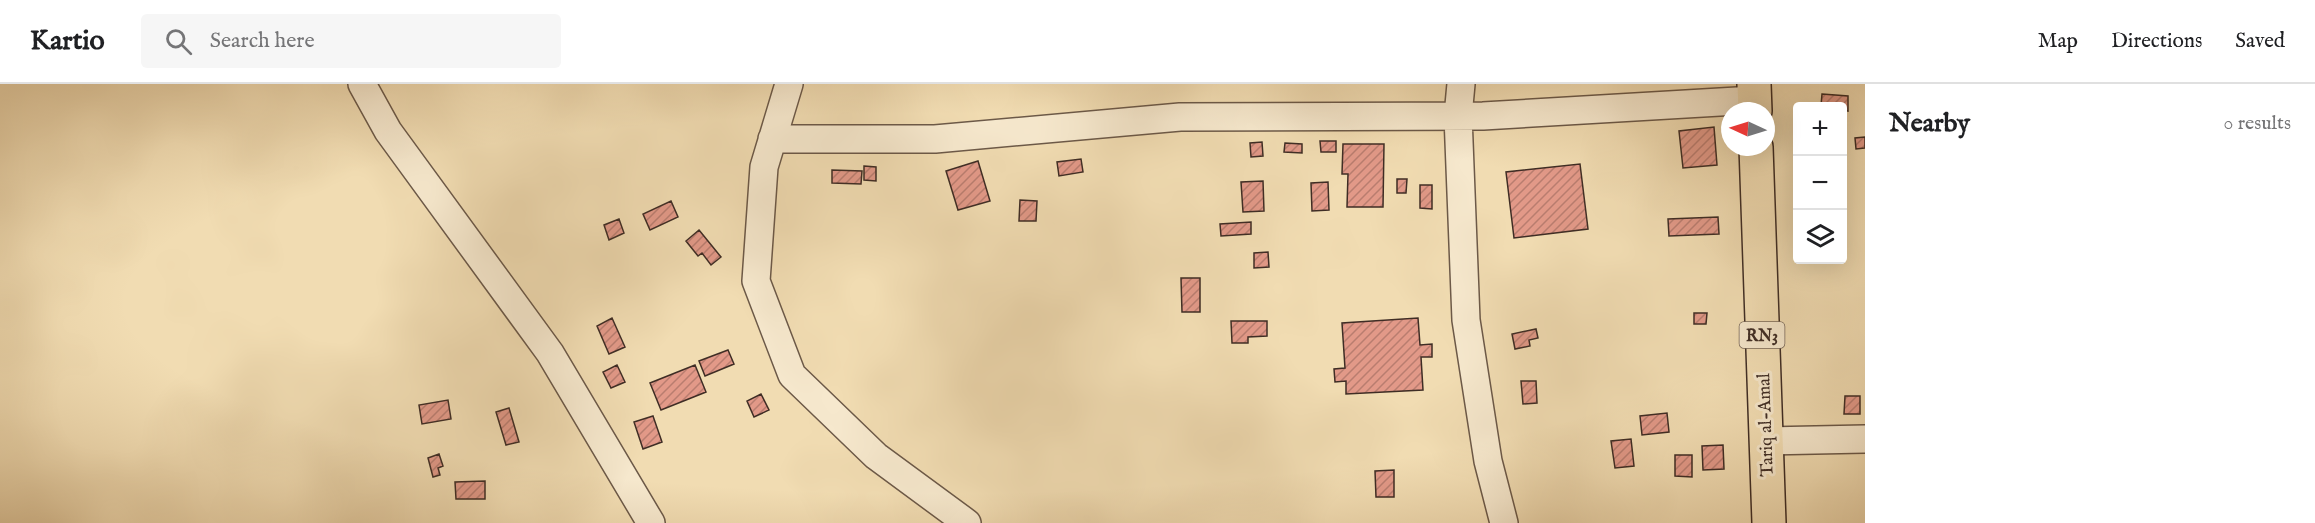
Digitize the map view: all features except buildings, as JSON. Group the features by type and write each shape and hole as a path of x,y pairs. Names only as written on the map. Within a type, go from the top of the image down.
{"highway":[{"name":"Tariq al-Amal","path":"1756,156 1769,523"}],"street":[{"path":"362,84 388,131 550,353 651,523"},
{"path":"789,84 764,167 756,281 792,375 876,456 967,523"},
{"path":"1461,84 1458,116 1466,320 1488,461 1504,523"},
{"path":"772,139 935,139 1180,117 1458,116 1754,98"},
{"path":"1766,441 1865,439"}]}
